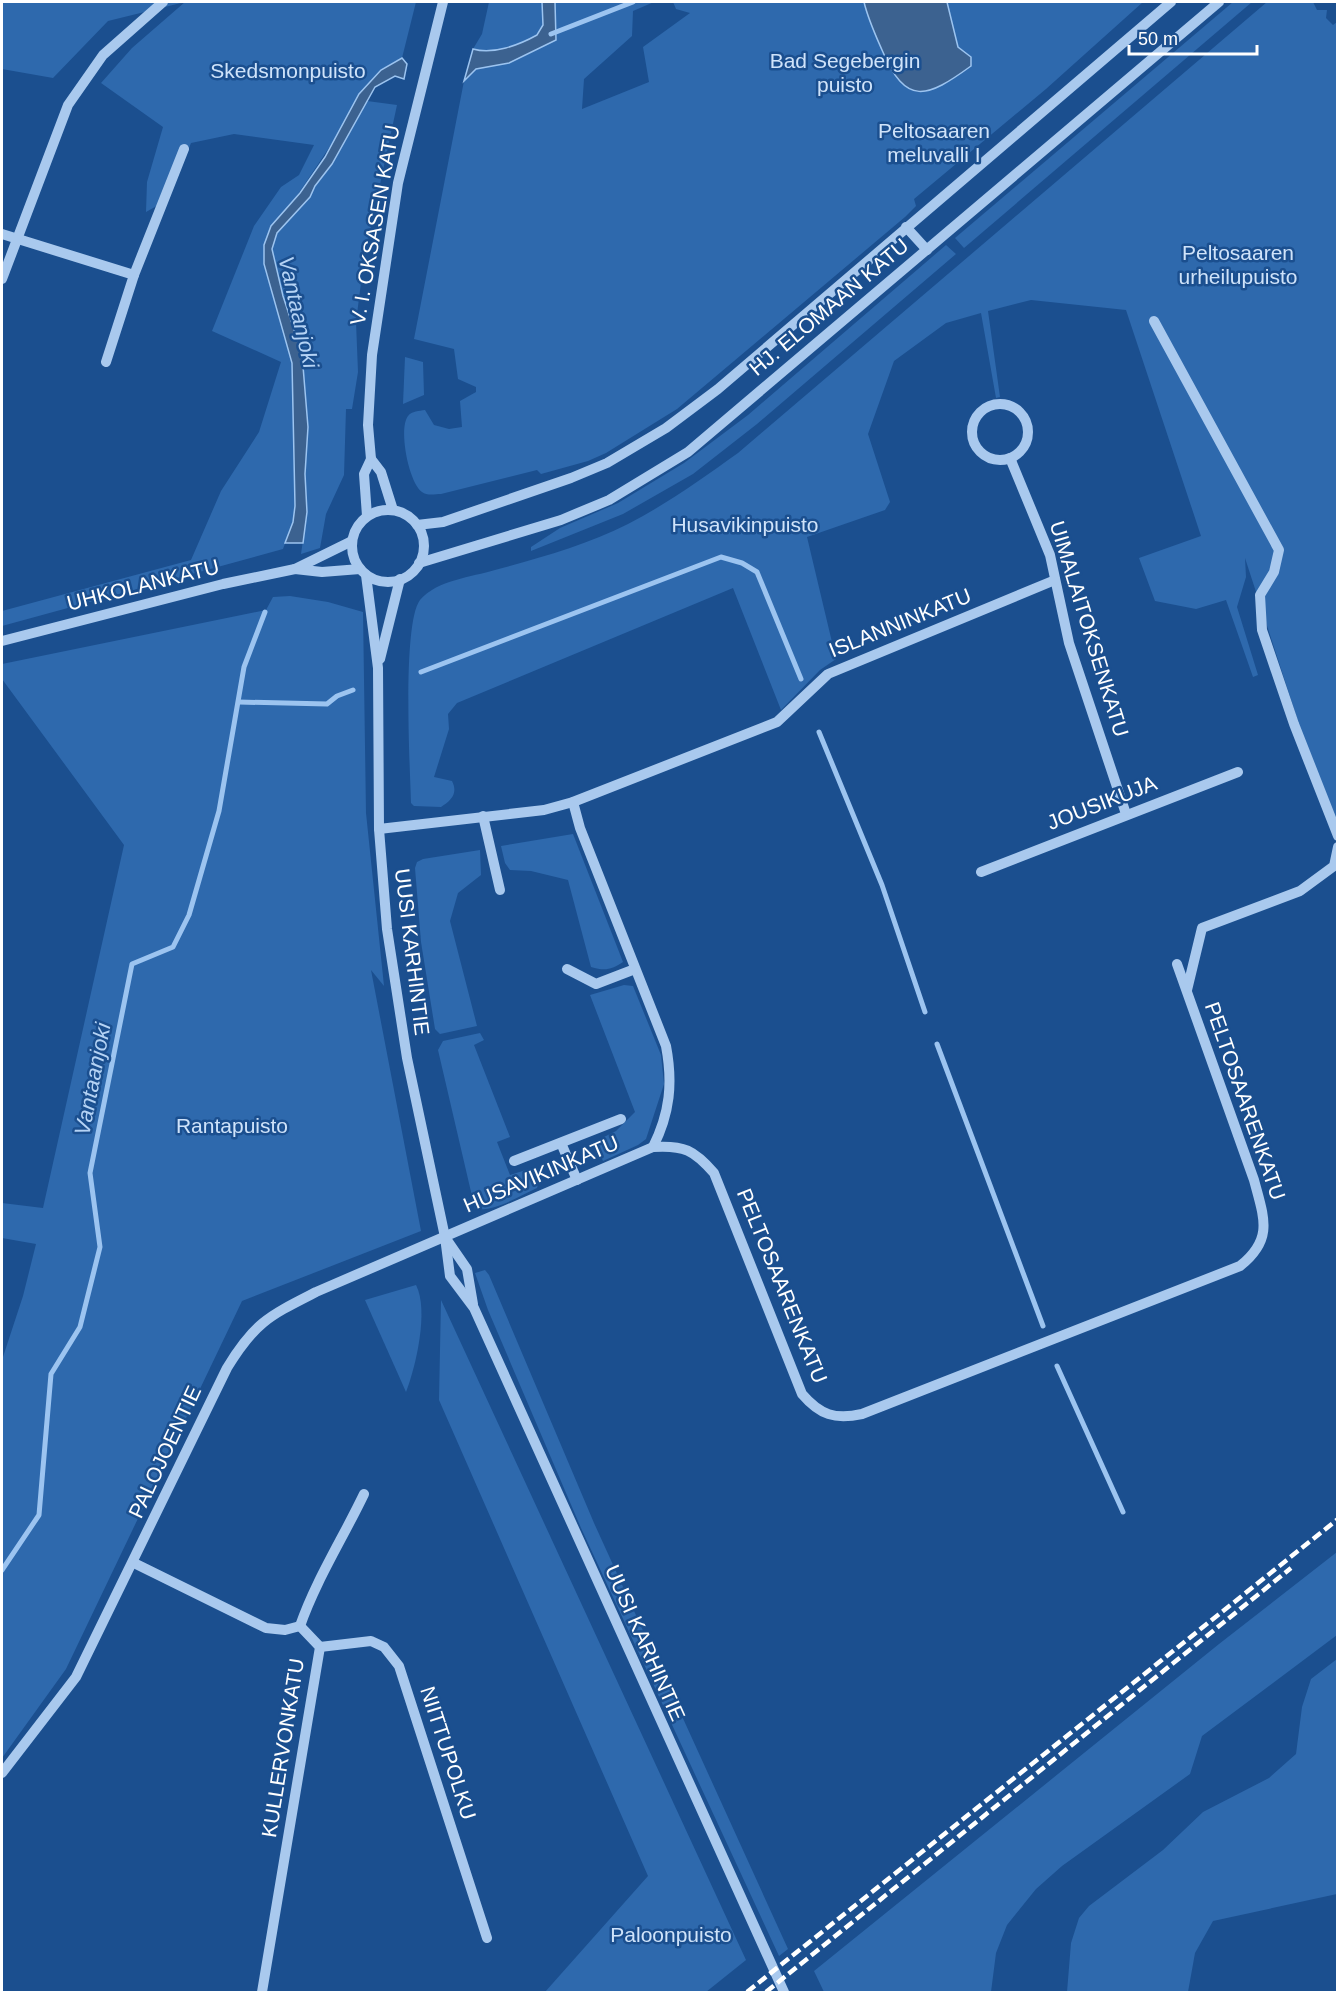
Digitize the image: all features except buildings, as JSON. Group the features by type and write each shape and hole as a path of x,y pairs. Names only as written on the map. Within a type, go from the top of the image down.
{"street":[{"path":"2,279 69,105 87,74 118,40 163,2"},
{"name":"V. I. OKSASEN KATU","path":"367,516 364,474 371,459 368,425 372,355 398,183 443,2"},
{"name":"HJ. ELOMAAN KATU","path":"417,525 443,522 572,478 607,463 642,443 718,389 1171,2"},
{"name":"HJ. ELOMAAN KATU","path":"419,563 561,520 609,500 659,472 723,423 1219,2"},
{"path":"106,362 134,275 184,149"},
{"path":"906,227 927,250"},
{"path":"2,234 134,275"},
{"path":"1154,321 1279,550 1274,572 1260,595 1262,630 1294,724 1338,836"},
{"path":"995,404 1006,404 1017,408 1024,416 1028,427 1028,438 1024,448 1011,458 994,459 984,455 977,447 973,437 973,426 977,416 985,408 995,404"},
{"name":"UIMALAITOKSENKATU","path":"1011,458 1050,555 1069,643 1126,814"},
{"name":"V. I. OKSASEN KATU","path":"371,459 381,472 393,510"},
{"path":"384,510 393,510 402,513 417,525 423,544 419,563 400,579 389,582 363,572 355,560 352,541 360,523 367,516 384,510"},
{"name":"UHKOLANKATU","path":"2,641 223,584 295,569 352,541"},
{"name":"UHKOLANKATU","path":"295,569 322,572 363,572"},
{"name":"UUSI KARHINTIE","path":"363,572 378,668 379,829 387,929 406,1058 445,1237 450,1276 474,1308 784,1992"},
{"name":"UUSI KARHINTIE","path":"378,668 400,579"},
{"name":"ISLANNINKATU","path":"573,802 777,722 828,674 1055,580"},
{"name":"JOUSIKUJA","path":"981,872 1238,772"},
{"path":"379,829 544,810 573,802 580,828 666,1046 672,1076 663,1128 653,1147"},
{"path":"483,816 500,890"},
{"path":"1187,991 1202,928 1300,891 1334,866 1338,847"},
{"name":"PELTOSAARENKATU","path":"653,1147 684,1148 702,1159 714,1173 802,1394 812,1406 827,1416 843,1418 862,1414 1240,1266 1255,1254 1264,1236 1263,1214 1254,1180 1177,964"},
{"path":"567,969 596,984 635,969"},
{"path":"514,1161 621,1119"},
{"path":"561,1143 577,1180"},
{"name":"HUSAVIKINKATU","path":"445,1237 653,1147"},
{"name":"UUSI KARHINTIE","path":"445,1237 467,1269 474,1308"},
{"name":"PALOJOENTIE","path":"2,1773 76,1677 134,1563 227,1368 245,1339 266,1318 316,1292 445,1237"},
{"path":"300,1626 310,1596 334,1557 364,1494"},
{"name":"KULLERVONKATU","path":"134,1563 266,1628 285,1630 300,1626 320,1647 262,1992"},
{"name":"NIITTUPOLKU","path":"320,1647 371,1641 384,1647 399,1666 487,1938"}],"green space":[{"path":"2,2 185,2 108,21 53,78 2,69"},
{"name":"Skedsmonpuisto","path":"185,2 416,2 402,58 381,70 264,245 264,264 292,363 295,506 293,522 283,549 2,626 2,611 191,560 221,491 259,432 281,362 212,331 254,226 281,187 299,175 314,145 234,134 191,143 169,199 146,212 147,182 163,127 101,83 132,48"},
{"path":"489,2 542,2 543,25 537,35 514,45 489,51 473,49 482,34"},
{"path":"555,2 654,2 633,11 632,36 584,79 582,109 649,82 643,47 690,13 676,9 673,2 1143,2 1046,89 914,199 916,206 905,217 677,409 606,453 588,461 541,474 537,470 441,494 426,494 417,487 406,456 404,432 408,416 425,410 434,425 449,429 462,427 460,401 476,392 476,387 458,379 454,349 414,339 464,81 476,69 509,63 556,23"},
{"path":"1233,2 1252,2 964,248 955,238"},
{"path":"1267,2 1313,2 1317,10 1327,10 1326,18 1333,25 1337,22 1337,824 1309,755 1245,558 1246,577 1237,607 1258,675 1253,677 1226,600 1196,609 1155,601 1139,558 1201,536 1126,310 1031,300 988,311 1000,397 996,398 981,313 946,323 894,361 868,434 890,502 885,510 807,537 836,659 820,670 781,710 733,588 457,703 448,714 449,729 434,777 452,781 453,796 441,807 414,806 411,803 408,697 411,637 414,614 420,600 427,593 455,580 546,556 612,532 657,508 712,472 738,453"},
{"path":"367,101 397,105 364,259 356,322 358,372 352,409 346,409 344,475 326,514 320,548 301,554 307,512 305,474 308,427 302,354 283,296 272,249 276,234 310,197 315,186 332,164"},
{"path":"946,245 956,254 757,424 693,474 623,514 531,551 531,547 560,528 618,503 684,463 748,415"},
{"path":"405,357 423,362 424,395 403,404"},
{"name":"Rantapuisto","path":"290,596 328,602 363,612 366,813 384,986 371,970 421,1231 242,1301 66,1669 2,1758 2,1360 23,1296 36,1244 2,1238 2,1203 43,1208 124,845 2,679 2,664 266,610 273,597"},
{"path":"573,834 623,962 611,968 591,967 568,880 531,871 510,870 505,863 501,846"},
{"path":"480,850 481,875 458,893 450,921 477,1026 440,1034 435,1029 421,942 415,868 417,862 423,859"},
{"path":"624,985 633,986 661,1055 664,1084 646,1139 603,1161 594,1142 616,1131 635,1112 590,995"},
{"path":"480,1033 484,1040 474,1045 510,1137 497,1142 510,1175 535,1167 540,1178 537,1188 507,1203 491,1208 475,1209 438,1050 443,1041"},
{"path":"485,1270 594,1523 788,1949 779,1956 581,1528 488,1310 475,1273"},
{"path":"416,1285 421,1309 420,1338 406,1392 365,1300"},
{"name":"Paloonpuisto","path":"441,1300 746,1960 706,1992 545,1992 648,1876 439,1400"},
{"path":"1337,1552 1337,1635 1202,1736 1190,1774 1062,1866 1036,1889 1007,1925 996,1953 991,1992 824,1992 814,1971 1219,1644"},
{"path":"1337,1659 1337,1894 1213,1921 1195,1953 1188,1992 1067,1992 1071,1943 1079,1918 1089,1906 1163,1850 1203,1812 1269,1778 1296,1754 1302,1707 1311,1679"}],"shaded area":[{"path":"542,2 555,2 556,40 509,63 476,69 464,81 473,49 497,50 537,35 543,25"},
{"path":"864,2 947,2 958,47 971,57 971,66 956,77 930,90 909,89 891,68"},
{"path":"402,58 407,64 404,79 395,76 375,87 332,164 315,186 310,197 277,233 272,249 283,296 302,354 308,427 305,474 307,512 303,543 285,543 293,522 295,506 292,363 264,264 264,245 271,226 300,193 325,157 359,94 381,70"}],"waterway":[{"path":"551,34 633,2"},
{"path":"421,672 721,557 742,563 757,572 801,679"},
{"name":"Vantaanjoki","path":"2,1570 39,1515 51,1374 80,1327 100,1247 90,1173 132,964 173,947 189,915 219,811 244,667 265,612"},
{"path":"239,702 327,704 337,696 353,690"},
{"path":"819,732 882,885 925,1012"},
{"path":"937,1044 1043,1326"},
{"path":"1057,1366 1123,1512"}],"railway":[{"path":"747,1992 1338,1519"},
{"path":"766,1992 1291,1568"}],"park label":[{"name":"Bad Segebergin puisto","path":"845,73"},
{"name":"Peltosaaren meluvalli I","path":"934,143"},
{"name":"Peltosaaren urheilupuisto","path":"1238,265"},
{"name":"Husavikinpuisto","path":"745,525"}]}
